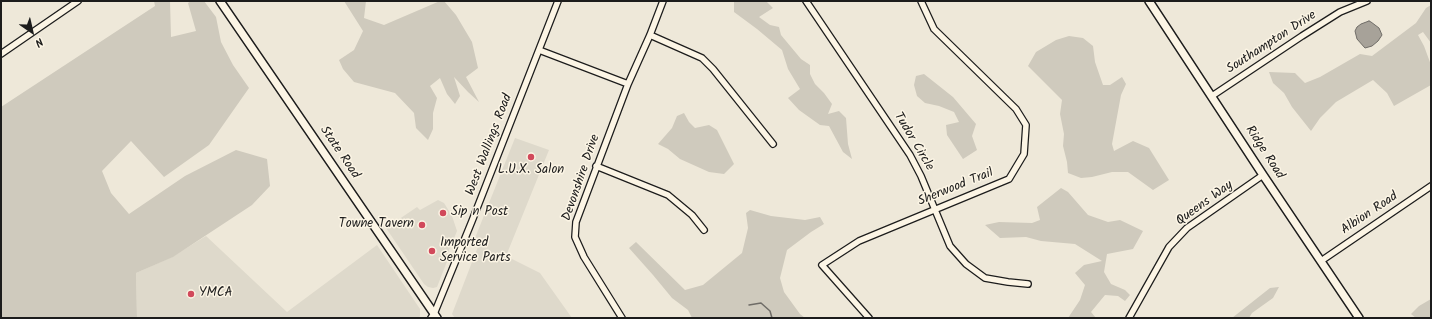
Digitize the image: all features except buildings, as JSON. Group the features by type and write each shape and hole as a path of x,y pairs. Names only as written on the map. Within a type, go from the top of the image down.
{"main road":[{"name":"State Road","path":"220,1 434,316"},
{"name":"Ridge Road","path":"1149,1 1359,318"}],"street":[{"path":"1,54 78,1"},
{"name":"West Wallings Road","path":"434,316 558,1"},
{"path":"539,50 628,84 650,35 663,1"},
{"name":"Tudor Circle","path":"806,1 910,155 921,176 950,246 966,264 986,278 1028,284"},
{"name":"Sherwood Trail","path":"869,318 822,265 859,242 1009,178 1024,154 1026,126 1016,109 934,29 921,1"},
{"name":"Southampton Drive","path":"1212,96 1340,12 1367,1"},
{"path":"650,35 702,58 713,68 773,144"},
{"name":"Devonshire Drive","path":"622,318 584,257 575,237 576,222 628,84"},
{"path":"596,166 668,195 692,215 704,230"},
{"name":"Queens Way","path":"1129,318 1169,247 1187,228 1263,175"},
{"name":"Albion Road","path":"1321,261 1431,186"}],"shaded area":[{"path":"154,1 170,1 171,37 196,31 188,3 191,1 204,1 216,17 221,42 233,65 249,88 209,145 164,177 131,141 102,171 111,193 129,214 185,176 236,150 267,159 270,186 252,205 173,257 136,273 137,318 1,318 1,107 155,6"},
{"path":"344,1 366,1 364,18 384,25 440,1 444,1 456,15 472,42 478,68 466,77 479,102 454,77 460,96 455,104 447,94 440,78 430,86 437,98 433,113 433,129 428,140 416,128 414,113 395,93 354,82 343,69 339,60 354,50 363,31"},
{"path":"734,1 766,1 773,8 759,17 770,25 779,27 781,35 801,59 810,65 810,74 815,84 832,104 828,114 839,111 846,118 848,144 852,159 843,152 829,126 820,125 799,110 788,98 800,89 788,69 782,50 734,12"},
{"path":"1431,5 1431,43 1423,32 1418,35 1431,65 1431,85 1394,106 1387,93 1373,80 1336,102 1320,118 1311,131 1292,107 1284,93 1273,83 1269,72 1295,73 1305,83 1320,77 1360,54 1372,56 1416,23 1426,8"},
{"path":"1369,21 1379,28 1382,35 1372,46 1365,48 1357,39 1355,31 1361,24"},
{"path":"1069,36 1083,38 1093,46 1095,62 1103,85 1110,85 1122,77 1126,84 1121,95 1112,144 1114,151 1133,141 1149,148 1169,180 1153,190 1128,172 1112,172 1081,178 1068,173 1063,146 1064,134 1060,114 1062,100 1028,66 1036,52 1056,40"},
{"path":"924,74 953,97 976,124 972,136 977,150 963,159 947,135 946,125 959,122 954,112 939,106 925,103 917,96 914,85 916,76"},
{"path":"684,113 689,122 695,128 709,125 717,130 734,164 724,174 709,172 680,159 668,149 658,144 672,128 677,116"},
{"path":"515,138 549,150 506,256 540,273 572,318 455,318 452,314 479,244 475,238"},
{"path":"1061,188 1068,192 1088,215 1108,222 1120,220 1143,231 1133,249 1107,254 1104,272 1111,284 1125,290 1130,295 1125,301 1118,296 1105,295 1091,312 1096,318 1068,318 1080,300 1085,285 1075,273 1084,265 1102,261 1075,244 1041,241 1026,237 1000,238 985,225 999,222 1032,223 1040,220 1037,207"},
{"path":"438,200 444,203 452,216 457,231 447,255 448,259 437,287 433,288 424,284 386,228 417,207 420,210"},
{"path":"750,210 771,216 805,220 820,217 824,224 787,250 780,278 784,292 800,314 805,318 692,318 688,310 672,298 629,248 636,242 685,290 703,285 742,253 748,228 746,213"},
{"path":"206,236 287,312 377,245 420,309 420,316 419,318 137,318 136,273 172,257"},
{"path":"1279,287 1273,298 1252,313 1249,318 1232,318 1270,288"},
{"path":"1431,299 1431,318 1416,318 1411,314 1419,306"}],"waterway":[{"path":"749,305 761,303 770,311 772,318"}],"place":[{"name":"L.U.X. Salon","path":"531,157"},
{"name":"Sip n Post","path":"443,213"},
{"name":"Towne Tavern","path":"422,225"},
{"name":"Imported Service Parts","path":"432,251"},
{"name":"YMCA","path":"191,294"}]}
